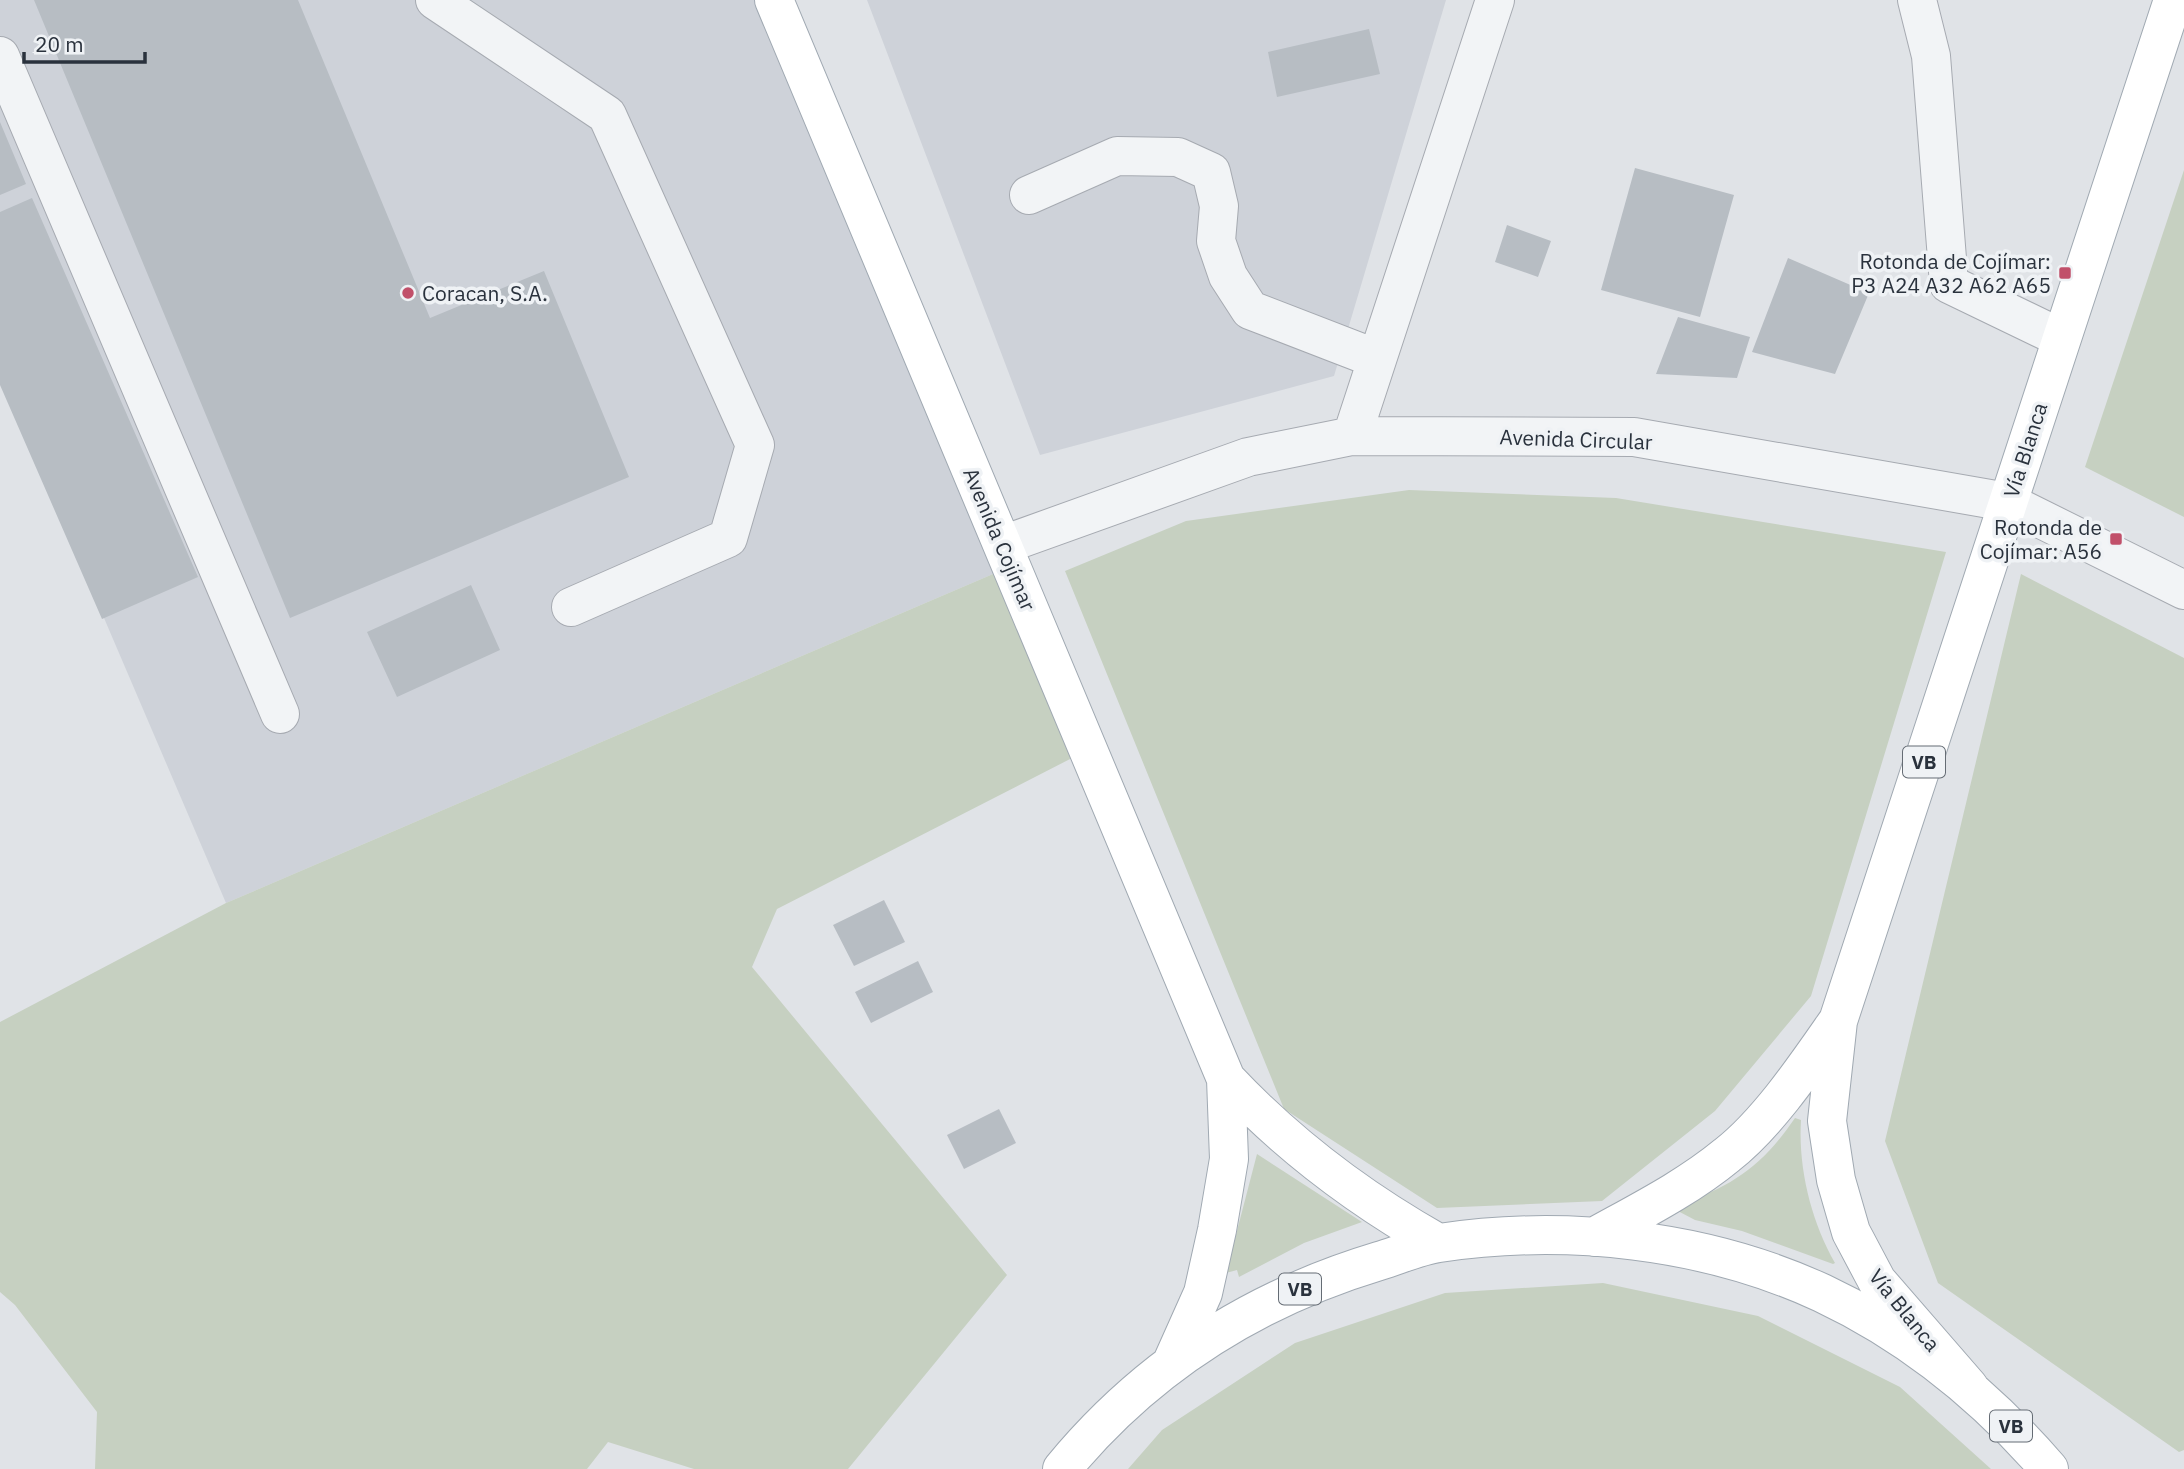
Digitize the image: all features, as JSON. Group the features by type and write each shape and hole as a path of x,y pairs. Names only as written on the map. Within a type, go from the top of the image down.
{"main road":[{"name":"Avenida Cojímar","path":"774,0 1226,1079 1267,1123 1329,1174 1385,1213 1438,1243"},
{"name":"Vía Blanca","path":"1969,1387 1877,1281 1851,1232 1836,1180 1827,1121 1838,1021 2173,0"},
{"name":"Vía Blanca","path":"1594,1237 1660,1200 1728,1155 1793,1085 1838,1021"},
{"name":"Avenida Cojímar","path":"1173,1360 1203,1293 1217,1230 1229,1159 1226,1079"},
{"name":"VB","path":"1062,1469 1131,1397 1173,1360 1241,1319 1298,1290 1438,1243 1536,1236 1594,1237 1653,1244 1710,1255 1799,1284 1873,1320 1923,1351 1969,1387 2015,1430 2049,1469"}],"street":[{"path":"435,0 607,115 755,445 728,538 571,607"},
{"path":"1352,436 1496,0"},
{"path":"1917,0 1931,56 1949,284 2061,338"},
{"path":"0,56 280,713"},
{"path":"1028,195 1117,156 1178,158 1212,172 1219,206 1216,241 1228,276 1250,310 1377,359"},
{"name":"Avenida Circular","path":"1003,545 1248,457 1352,436 1634,437 2007,502 2184,590"}],"shaded area":[{"path":"0,0 756,0 1000,571 226,903 0,375"},
{"path":"867,0 1446,0 1334,376 1040,455"}],"green space":[{"path":"2184,170 2184,517 2085,467"},
{"path":"1409,490 1616,498 1946,552 1811,996 1715,1111 1602,1201 1437,1208 1284,1109 1065,571 1186,521"},
{"path":"1000,571 1074,757 777,909 752,967 1007,1275 848,1469 694,1469 608,1442 587,1469 95,1469 97,1412 15,1305 0,1292 0,1022 226,903"},
{"path":"2021,574 2184,658 2184,1450 2179,1452 1938,1283 1885,1141"},
{"path":"1795,1118 1801,1120 1802,1157 1808,1194 1819,1230 1835,1263 1833,1264 1742,1231 1695,1220 1676,1210 1678,1205 1730,1182 1758,1162"},
{"path":"1257,1154 1362,1222 1304,1243 1239,1277 1237,1270 1226,1273"},
{"path":"1603,1283 1758,1316 1900,1387 1991,1469 1128,1469 1162,1430 1295,1343 1445,1293"}],"building":[{"path":"34,0 298,0 430,318 544,271 629,477 290,618"},
{"path":"1369,29 1380,74 1277,97 1268,52"},
{"path":"0,122 26,184 0,195"},
{"path":"1635,168 1734,195 1700,317 1601,290"},
{"path":"32,198 198,577 102,619 0,385 0,212"},
{"path":"1507,225 1551,241 1538,277 1495,262"},
{"path":"1788,258 1869,293 1835,374 1752,352"},
{"path":"1678,317 1750,337 1737,378 1656,374"},
{"path":"471,585 500,650 397,697 367,632"},
{"path":"884,900 905,942 854,966 833,925"},
{"path":"918,961 933,992 871,1023 855,992"},
{"path":"999,1109 1016,1143 964,1169 947,1135"}],"place":[{"name":"Rotonda de Cojímar: P3 A24 A32 A62 A65","path":"2065,273"},
{"name":"Coracan, S.A.","path":"408,293"},
{"name":"Rotonda de Cojímar: A56","path":"2116,539"}]}
